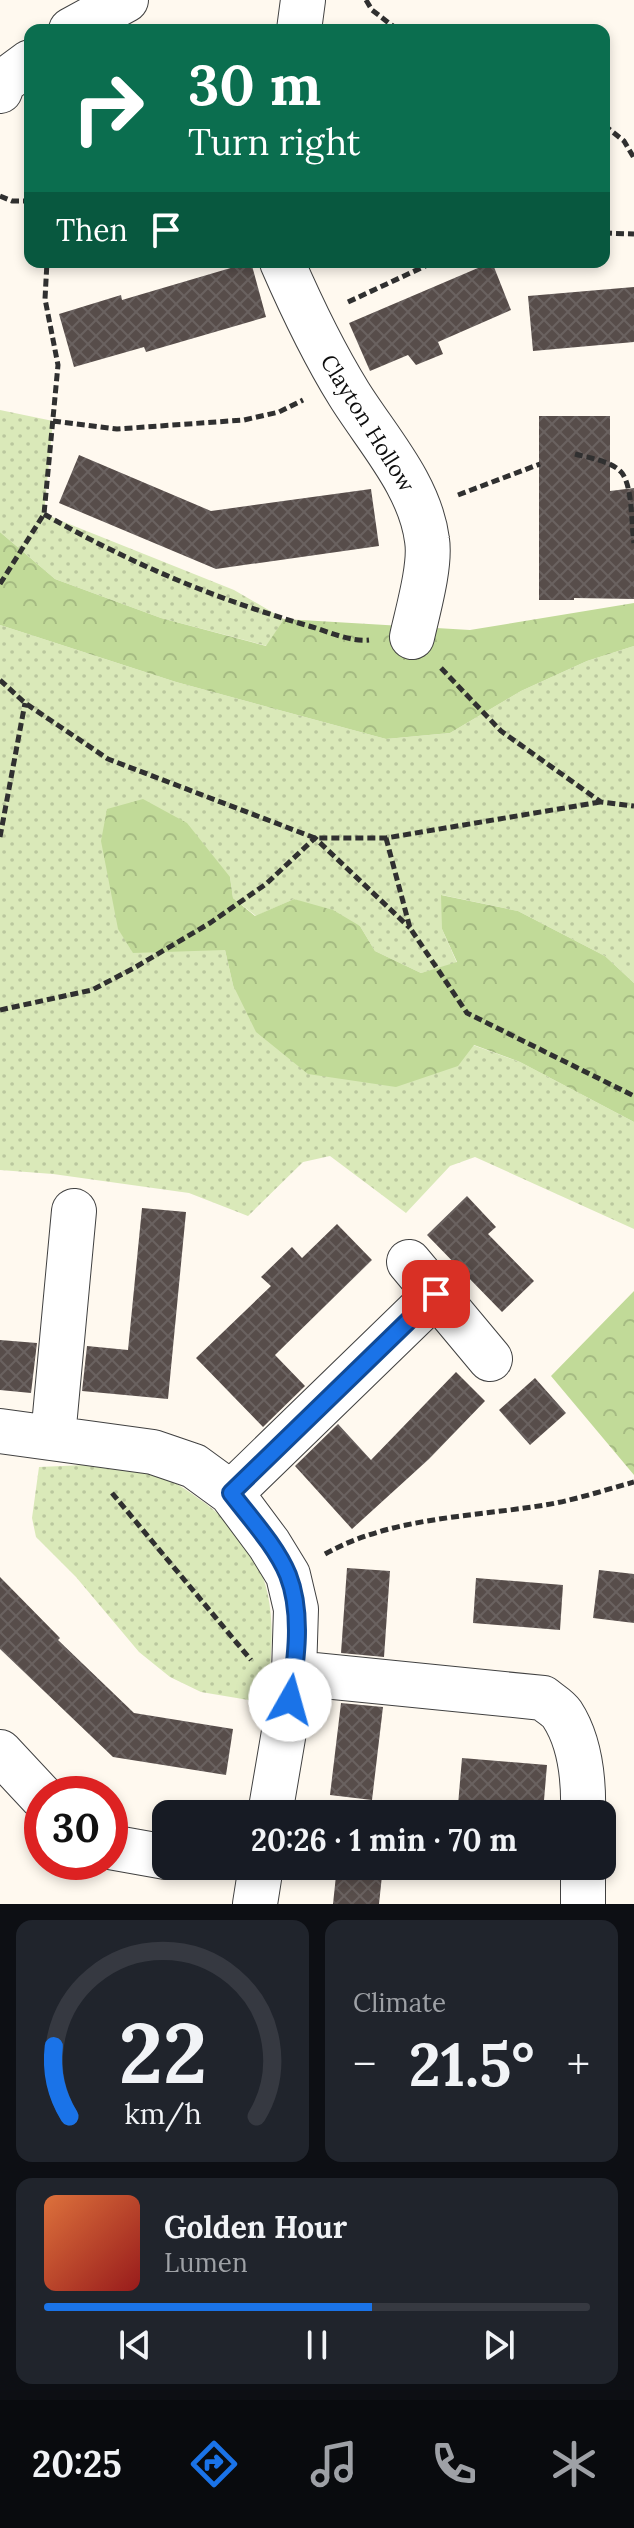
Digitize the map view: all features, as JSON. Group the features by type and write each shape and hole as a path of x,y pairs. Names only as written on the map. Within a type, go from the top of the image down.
{"street":[{"path":"82,24 126,0"},
{"path":"300,24 303,0"},
{"path":"0,91 3,82 24,66"},
{"name":"Clayton Hollow","path":"285,268 308,321 341,381 398,468 420,509 428,542 422,593 412,637"},
{"path":"53,1437 74,1211"},
{"path":"231,1493 423,1278 490,1359"},
{"path":"0,1431 153,1452 194,1466 231,1493 269,1544 288,1575 296,1609 275,1670 270,1800"},
{"path":"275,1670 543,1698 561,1712 576,1742 584,1800"},
{"path":"0,1752 24,1778"},
{"path":"128,1850 152,1854"},
{"path":"583,1880 583,1904"}],"path":[{"path":"366,0 372,10 390,24"},
{"path":"610,130 624,141 634,158"},
{"path":"0,196 12,201 24,201"},
{"path":"610,233 634,234"},
{"path":"0,584 44,514 58,365 45,299 47,268"},
{"path":"308,321 421,268"},
{"path":"53,421 117,429 244,420 279,412 341,381"},
{"path":"575,454 605,463 622,473 629,495 634,543"},
{"path":"420,509 540,464"},
{"path":"44,514 97,545 226,600 363,641 412,637 501,731 601,802"},
{"path":"0,680 25,703 108,759 315,838 386,838 601,802 634,806"},
{"path":"0,837 25,703"},
{"path":"315,838 410,928 467,1013 634,1096"},
{"path":"0,1010 92,990 134,968 210,923 266,884 315,838"},
{"path":"386,838 410,928"},
{"path":"288,1575 331,1551 380,1533 458,1515 546,1505 634,1482"},
{"path":"109,1490 275,1670"}],"green space":[{"path":"0,410 53,421 44,514 234,590 284,619 267,646 161,618 55,579 0,532"},
{"path":"0,532 55,579 161,618 266,646 284,619 470,630 634,603 634,646 587,661 521,691 450,733 386,739 176,682 0,625"},
{"path":"0,625 176,682 386,739 450,733 521,691 587,661 634,646 634,983 605,956 518,911 442,895 442,929 457,963 421,973 375,951 360,926 294,899 256,916 233,898 230,877 225,950 233,985 473,1045 520,1062 634,1122 634,1229 475,1157 450,1166 406,1213 330,1156 303,1162 248,1216 189,1193 53,1174 0,1170"},
{"path":"143,799 187,823 230,877 233,898 255,916 294,899 333,910 360,926 375,951 421,973 457,962 442,929 441,895 518,911 605,956 634,983 634,1122 520,1062 474,1045 458,1066 396,1087 308,1074 256,1032 233,985 225,950 133,953 118,929 101,841 107,809"},
{"path":"634,1291 634,1475 551,1376"},
{"path":"132,1466 162,1476 205,1503 229,1524 247,1546 260,1569 271,1618 272,1644 266,1703 201,1692 170,1677 139,1652 76,1577 36,1537 32,1518 39,1467"}],"building":[{"path":"231,268 253,268 266,317 146,352 144,347 74,367 59,314 121,295 122,300"},
{"path":"478,268 494,268 511,310 438,342 443,354 416,365 408,355 370,371 349,323"},
{"path":"634,287 634,342 533,351 528,296"},
{"path":"539,416 610,416 610,491 634,488 634,599 539,600"},
{"path":"79,455 211,511 371,489 379,546 216,569 59,503"},
{"path":"467,1196 496,1227 488,1234 534,1281 502,1312 427,1235"},
{"path":"142,1208 186,1212 168,1399 82,1391 87,1346 128,1350"},
{"path":"337,1224 372,1260 275,1355 305,1386 263,1427 196,1358 271,1286 261,1277 292,1247 302,1258"},
{"path":"0,1340 37,1343 31,1393 0,1390"},
{"path":"456,1372 485,1401 429,1459 352,1529 295,1466 338,1424 371,1460"},
{"path":"535,1378 566,1413 530,1445 499,1410"},
{"path":"347,1568 390,1571 384,1657 341,1653"},
{"path":"599,1570 634,1574 634,1623 593,1618"},
{"path":"0,1577 60,1638 58,1640 134,1713 233,1729 226,1775 113,1757 0,1649"},
{"path":"476,1578 563,1585 560,1630 473,1623"},
{"path":"341,1703 383,1707 372,1800 330,1795"},
{"path":"462,1758 547,1765 544,1800 458,1800"},
{"path":"336,1880 382,1880 379,1904 333,1904"}],"route":[{"path":"290,1700 296,1609 288,1575 231,1493 436,1294"}]}
